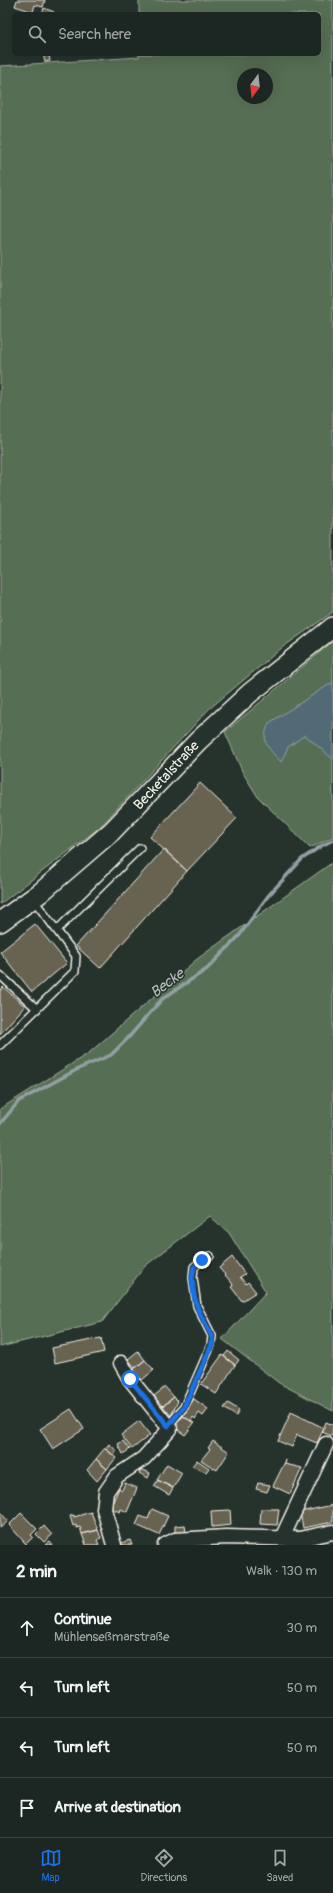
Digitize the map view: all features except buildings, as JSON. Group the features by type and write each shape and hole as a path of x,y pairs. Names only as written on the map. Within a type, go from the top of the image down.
{"main road":[{"name":"Becketalstraße","path":"0,922 33,899 112,832 198,740 250,693 333,627"}],"street":[{"path":"114,1545 104,1509 106,1492 117,1476 144,1458 170,1429 130,1379 121,1363"},
{"path":"282,1538 326,1444"},
{"path":"165,1545 175,1540 238,1541 282,1538 300,1539 333,1532"}],"lane":[{"path":"57,930 140,848"},
{"path":"0,1045 75,971 76,956 33,899"},
{"path":"0,975 36,1009"},
{"path":"168,1426 184,1407 212,1345 212,1336 197,1306 192,1278 194,1267 202,1260 210,1256"}],"green space":[{"path":"139,0 333,0 333,612 283,647 209,709 99,828 0,904 0,66 139,56 321,56 321,12 139,12"},
{"path":"333,641 333,837 310,848 258,797 243,773 225,732"},
{"path":"333,862 333,1411 279,1383 222,1339 266,1292 229,1233 210,1216 145,1266 102,1322 0,1347 0,1109 89,1053 197,959"}],"water":[{"path":"333,682 333,759 305,735 288,747 281,762 269,749 265,741 266,730 269,723"}],"waterway":[{"name":"Becke","path":"0,1124 19,1101 78,1069 111,1055 162,999 207,969 239,936 268,896 302,859 333,840"}],"route":[{"path":"130,1379 168,1426 184,1407 212,1345 212,1336 199,1312 194,1296 192,1278 194,1267 202,1260"}]}
